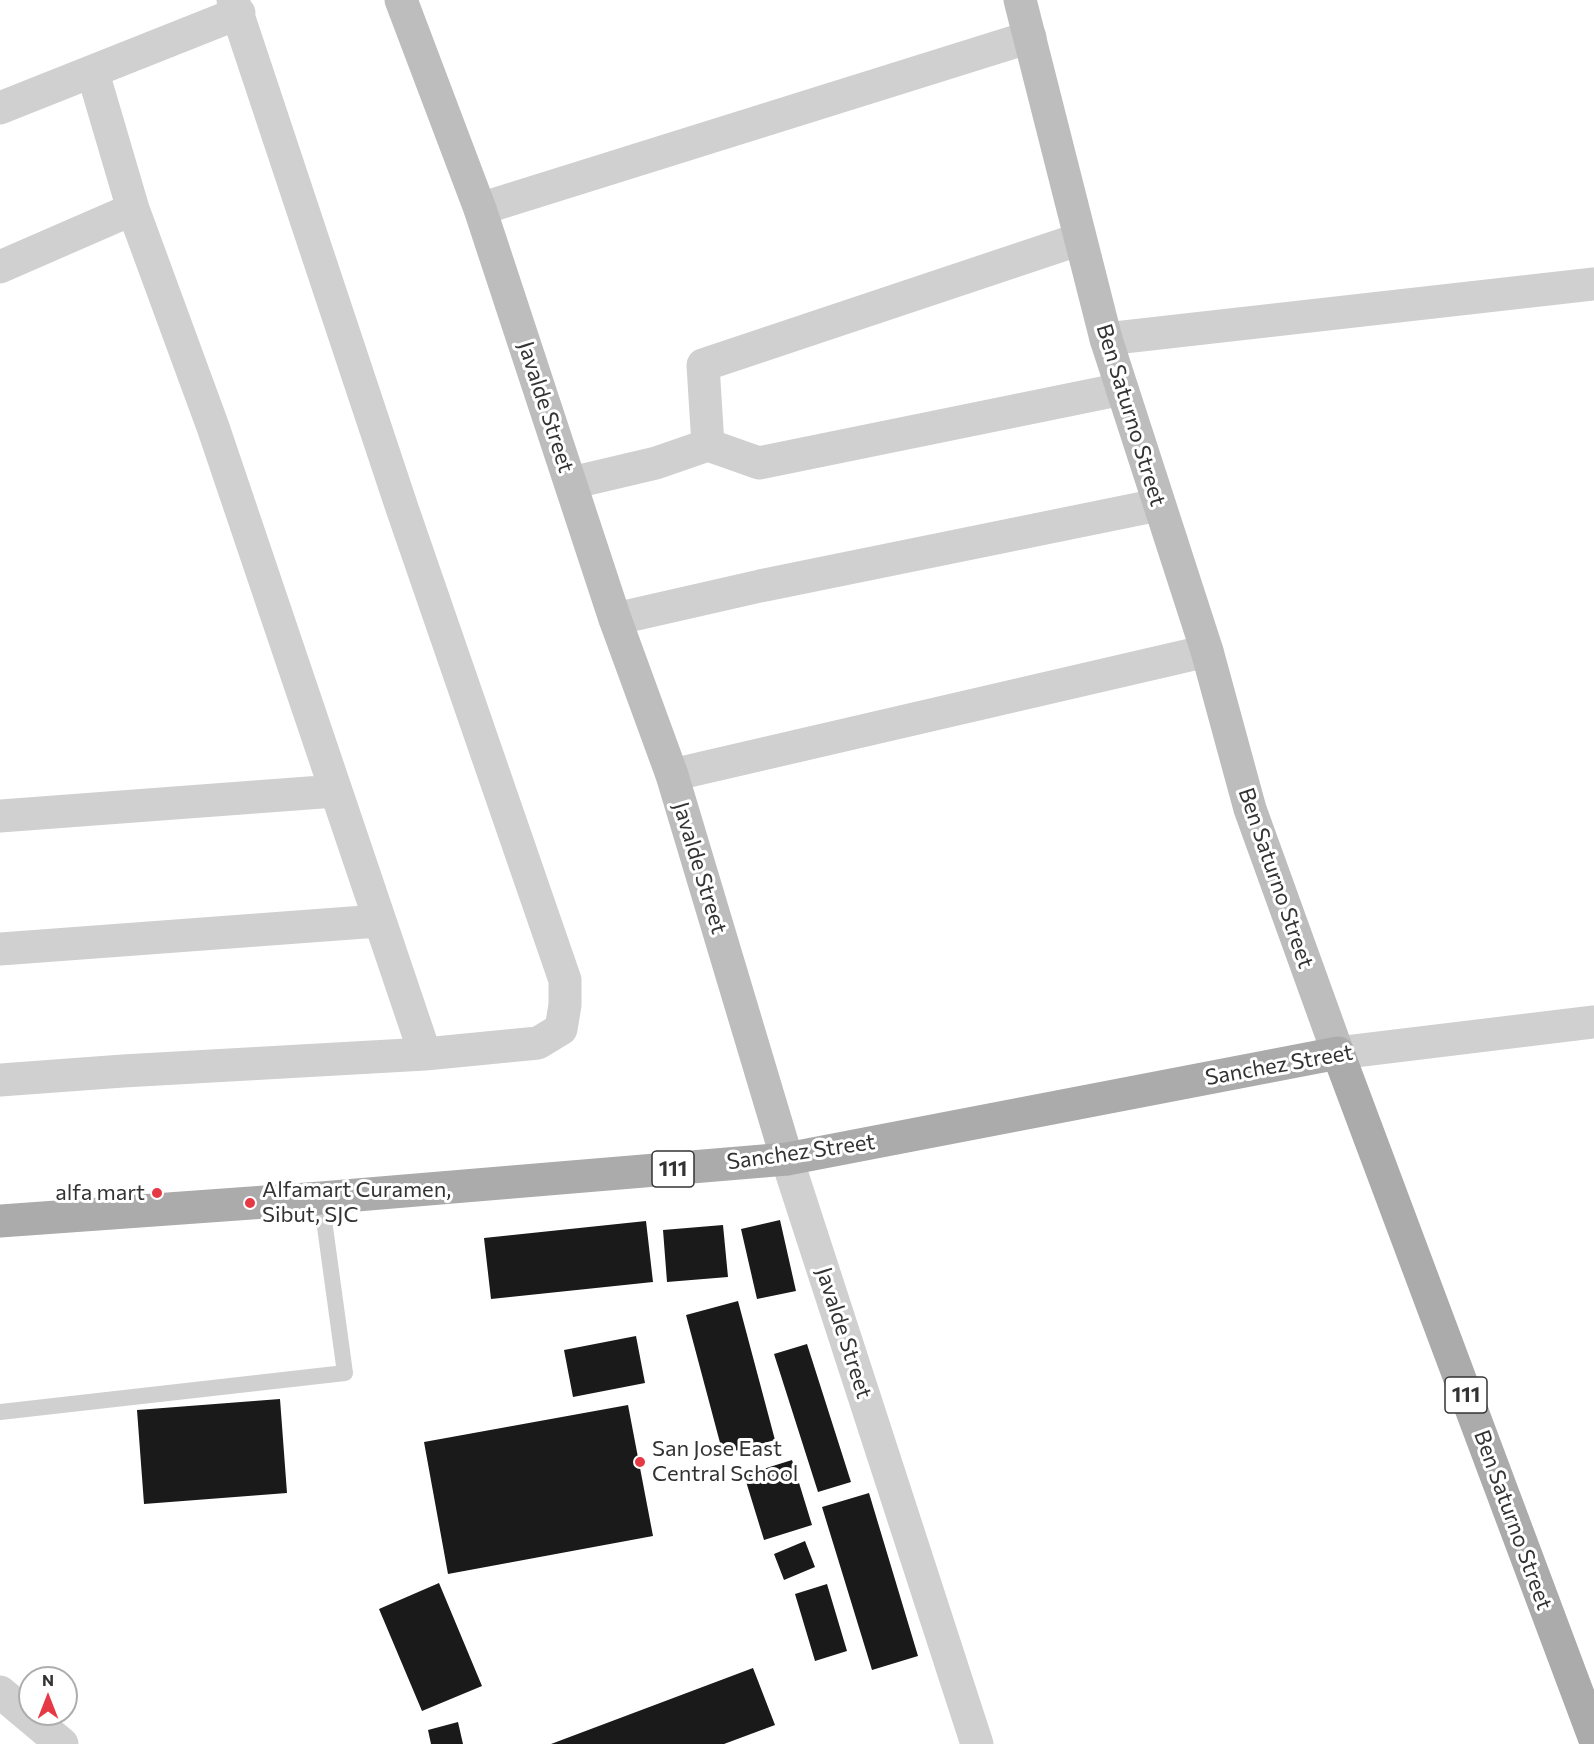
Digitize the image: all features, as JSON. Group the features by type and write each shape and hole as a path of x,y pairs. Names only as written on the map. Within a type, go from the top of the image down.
{"main road":[{"name":"Sanchez Street","path":"0,1221 321,1198 787,1159 1338,1053"},
{"name":"Ben Saturno Street","path":"1338,1053 1594,1737"}],"street":[{"name":"Javalde Street","path":"401,0 480,209 615,619 672,775 787,1159 977,1744"},
{"name":"Ben Saturno Street","path":"1020,0 1106,339 1207,651 1250,809 1338,1053"},
{"path":"0,108 93,73 236,7 402,508 566,980 566,1005 561,1029 538,1043 425,1054 0,1080"},
{"path":"480,209 1030,37"},
{"path":"93,73 133,209 213,427 378,921 425,1054"},
{"path":"0,267 133,209"},
{"path":"708,445 703,365 1080,239"},
{"path":"1106,339 1594,284"},
{"path":"571,483 656,463 708,445 759,463 1122,389"},
{"path":"615,619 1158,505"},
{"path":"672,775 1207,651"},
{"path":"0,816 335,791"},
{"path":"0,949 378,921"},
{"name":"Sanchez Street","path":"1338,1053 1594,1022"},
{"path":"0,1692 62,1744"}],"lane":[{"path":"0,1412 345,1373 321,1198"}],"building":[{"path":"780,1220 796,1291 757,1299 741,1229"},
{"path":"646,1221 653,1282 491,1299 484,1238"},
{"path":"723,1225 728,1277 667,1282 663,1230"},
{"path":"738,1301 775,1440 723,1454 686,1315"},
{"path":"636,1336 645,1383 573,1397 564,1350"},
{"path":"807,1344 851,1482 818,1492 774,1354"},
{"path":"280,1399 287,1493 144,1504 137,1410"},
{"path":"628,1405 653,1536 448,1574 424,1442"},
{"path":"792,1460 812,1525 764,1540 744,1475"},
{"path":"869,1493 918,1656 872,1670 822,1507"},
{"path":"805,1541 815,1567 784,1580 774,1554"},
{"path":"439,1583 482,1686 422,1711 379,1609"},
{"path":"827,1584 847,1651 815,1661 795,1594"},
{"path":"753,1668 775,1725 724,1744 551,1744"},
{"path":"458,1722 463,1744 431,1744 428,1730"}],"place":[{"name":"alfa mart","path":"157,1193"},
{"name":"Alfamart Curamen, Sibut, SJC","path":"250,1203"},
{"name":"San Jose East Central School","path":"640,1462"}]}
